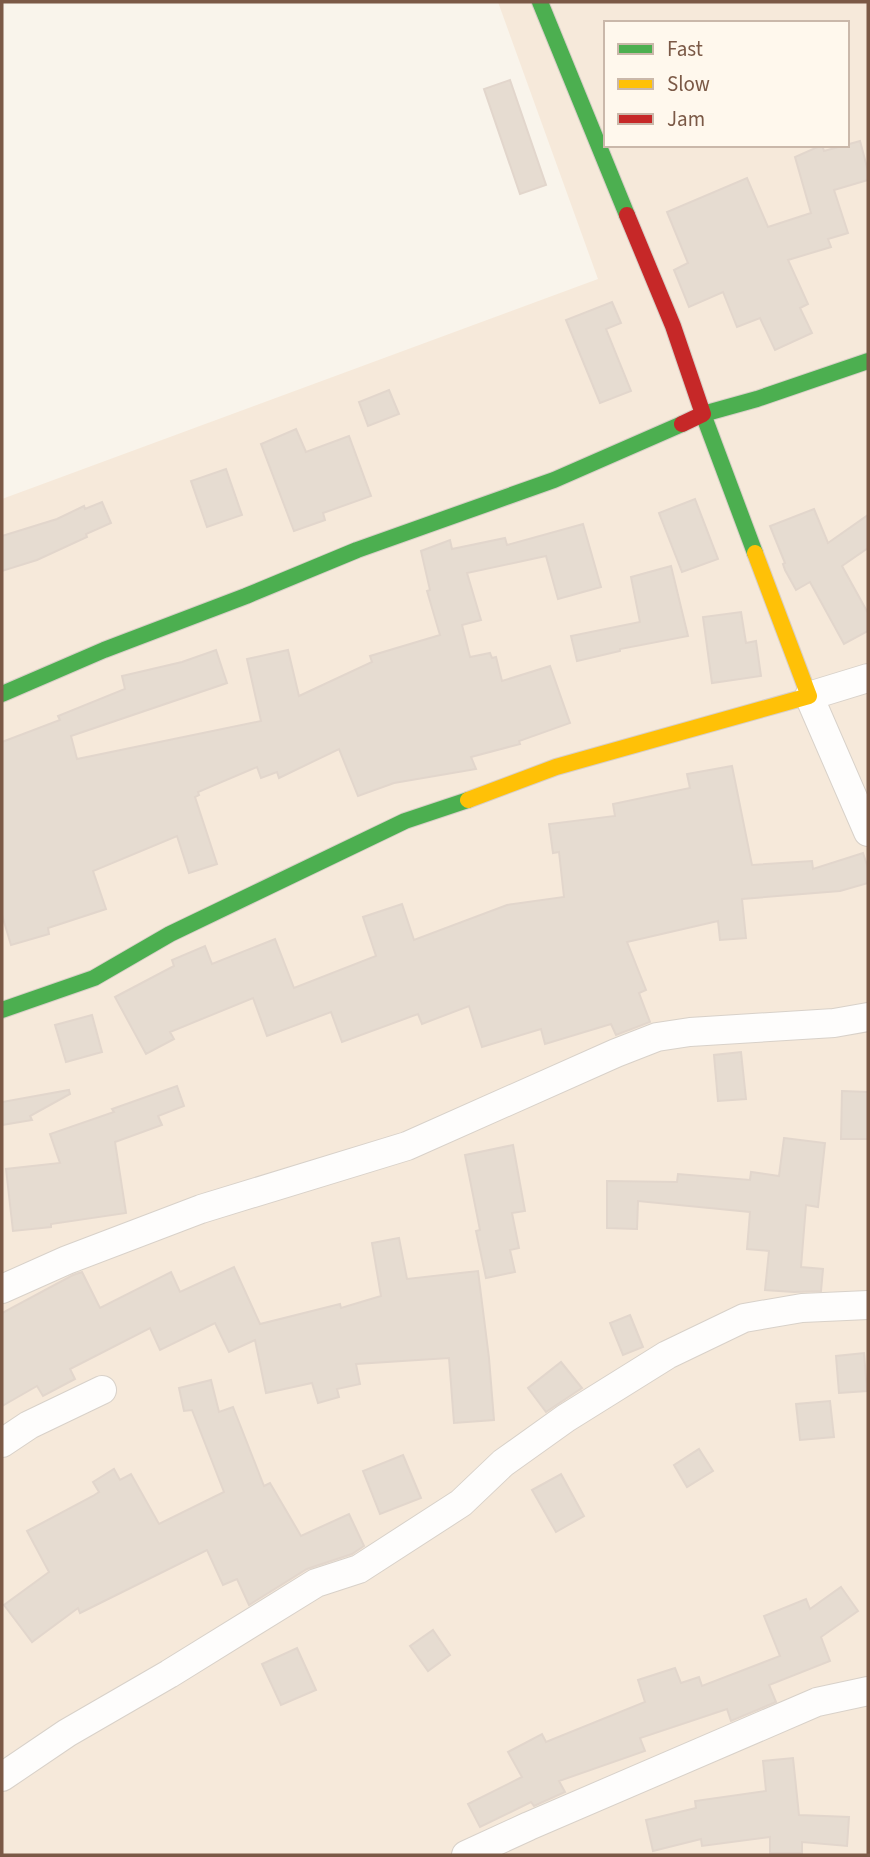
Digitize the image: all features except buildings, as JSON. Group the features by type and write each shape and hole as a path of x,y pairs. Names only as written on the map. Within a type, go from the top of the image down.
{"street":[{"path":"540,2 673,326 703,414 809,696 868,832"},
{"path":"2,694 104,650 357,550 554,480 703,414 757,399 868,361"},
{"path":"2,1010 94,978 170,934 405,821 556,767 868,678"},
{"path":"2,1289 66,1260 201,1209 407,1146 657,1037 690,1032 834,1023 868,1017"},
{"path":"2,1777 67,1733 316,1583 359,1569 461,1503 503,1463 566,1418 667,1355 744,1318 802,1308 868,1305"},
{"path":"2,1443 29,1425 102,1390"},
{"path":"466,1855 817,1702 868,1690"}],"shaded area":[{"path":"498,2 868,2 868,1855 2,1855 2,499 598,279"}],"traffic: fast":[{"path":"540,2 627,215"},
{"path":"755,553 703,414 757,399 868,361"},
{"path":"2,694 104,650 357,550 554,480 682,424"},
{"path":"2,1010 94,978 170,934 405,821 468,800"}],"traffic: slow":[{"path":"468,800 556,767 809,696 755,553"}],"traffic: jam":[{"path":"627,215 673,326 703,414 682,424"}]}
